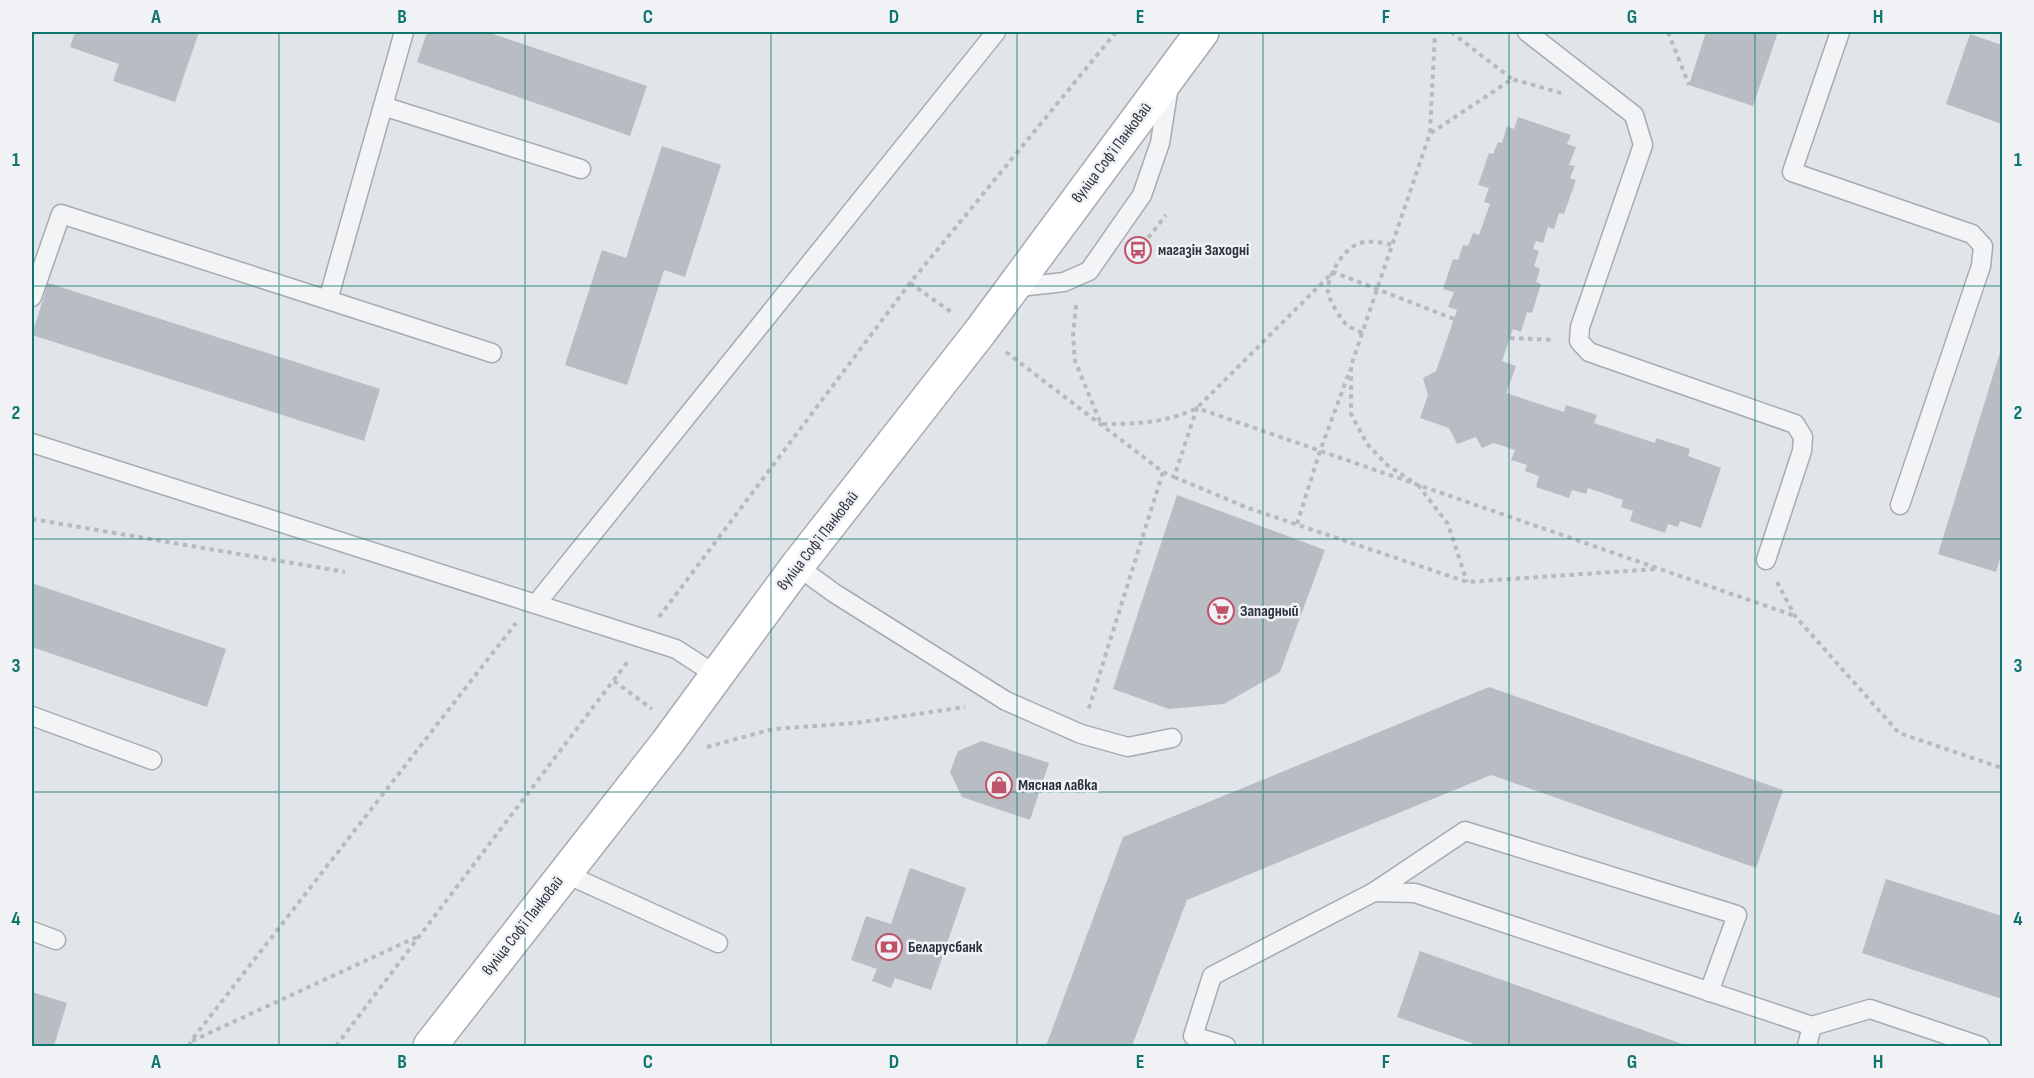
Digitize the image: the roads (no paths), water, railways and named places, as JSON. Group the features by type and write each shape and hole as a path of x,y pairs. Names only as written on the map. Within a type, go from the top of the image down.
{"main road":[{"name":"вуліца Софʼі Панковай","path":"430,1047 679,727 797,566 980,332 1202,32"}],"lane":[{"path":"328,300 404,32"},
{"path":"536,604 996,32"},
{"path":"1527,32 1635,116 1643,145 1580,327 1580,341 1589,352 1795,424 1803,437 1802,451 1766,560"},
{"path":"1840,32 1792,172 1972,234 1983,246 1982,266 1900,505"},
{"path":"1011,288 1065,282 1089,271 1142,195 1160,143 1171,74"},
{"path":"384,106 581,169"},
{"path":"32,297 60,214 492,353"},
{"path":"32,443 676,650 716,675"},
{"path":"797,566 834,593 1006,701 1081,734 1128,747 1172,738"},
{"path":"32,716 152,760"},
{"path":"1226,1047 1193,1036 1212,976 1374,892 1465,831 1737,915 1709,992"},
{"path":"564,873 718,943"},
{"path":"1374,892 1415,893 1812,1026 1870,1009 1980,1047"},
{"path":"32,932 56,940"},
{"path":"1807,1047 1812,1026"}],"place":[{"name":"магазін Заходні","path":"1138,250"},
{"name":"Западный","path":"1221,611"},
{"name":"Мясная лавка","path":"999,785"},
{"name":"Беларусбанк","path":"889,947"}]}
